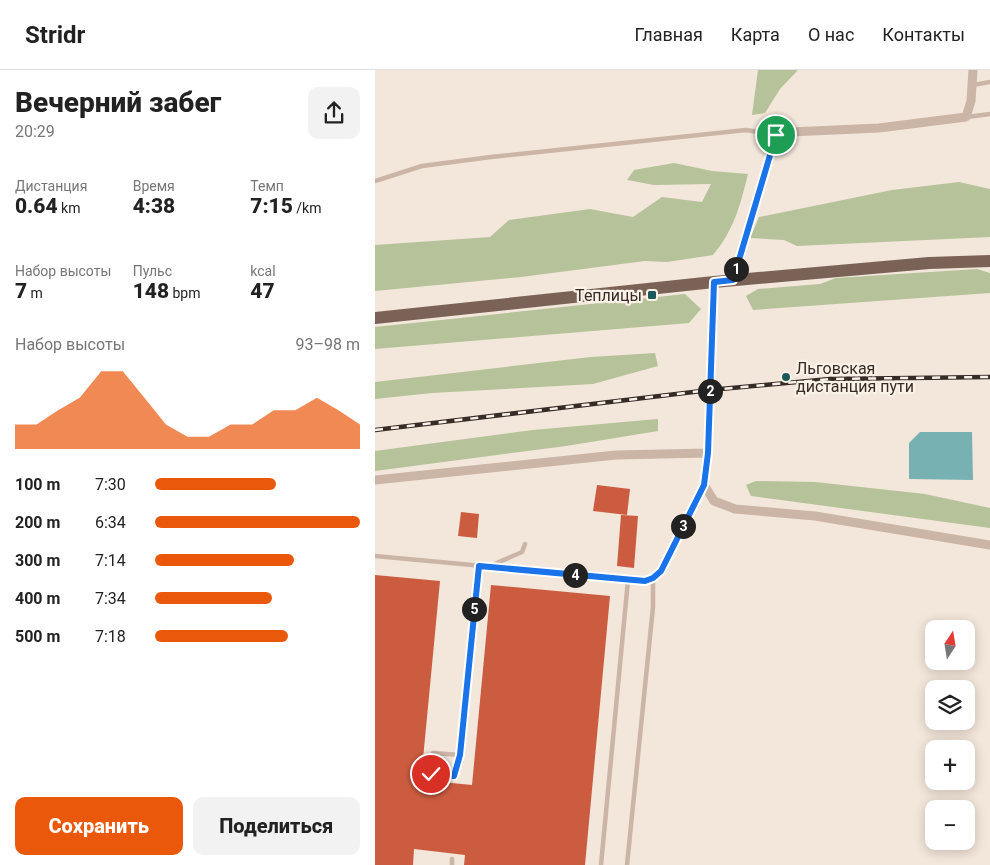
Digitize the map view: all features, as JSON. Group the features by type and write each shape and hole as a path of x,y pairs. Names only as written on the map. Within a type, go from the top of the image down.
{"main road":[{"path":"375,318 733,280 929,263 990,261"}],"street":[{"path":"733,280 776,135 790,132 888,127 966,117 971,101 973,70"},
{"path":"714,282 708,453 704,485 715,501 735,509 815,516 990,545"},
{"path":"375,480 616,456 708,453"}],"lane":[{"path":"971,85 990,82"},
{"path":"966,117 990,114"},
{"path":"375,181 422,166 491,157 746,130 776,135"},
{"path":"375,556 645,581 653,578 661,571 704,485"},
{"path":"488,567 522,552 525,544"},
{"path":"460,755 433,753 431,774 454,776 460,755 479,566"},
{"path":"627,865 653,607 653,578"},
{"path":"601,865 628,580"},
{"path":"452,865 453,859"}],"green space":[{"path":"758,70 798,70 780,89 765,113 752,115"},
{"path":"674,163 712,171 748,174 739,207 731,227 713,255 667,262 645,261 521,277 375,291 375,245 490,237 509,220 590,209 633,217 662,197 702,202 711,184 654,185 627,180 634,170"},
{"path":"959,182 990,189 990,237 797,246 784,240 750,238 759,217 892,190"},
{"path":"977,269 990,273 990,293 753,310 746,296 758,289 820,284 836,278"},
{"path":"685,294 701,309 689,323 375,349 375,327"},
{"path":"655,353 658,366 593,384 432,393 375,399 375,382 591,357"},
{"path":"658,419 658,431 566,446 375,471 375,451 533,430"},
{"path":"756,481 815,482 925,494 990,508 990,528 751,496 746,485"}],"water":[{"path":"920,432 972,432 973,480 909,479 909,443"}],"building":[{"path":"597,485 630,489 627,515 593,511"},
{"path":"461,512 479,514 477,538 458,536"},
{"path":"621,515 638,516 634,568 617,566"},
{"path":"375,575 440,581 421,780 472,785 491,585 610,596 585,865 464,865 465,855 414,849 413,865 375,865"}],"railway":[{"path":"375,430 710,390 830,379 990,377"}],"place":[{"name":"Теплицы","path":"652,295"},
{"name":"Льговская дистанция пути","path":"786,377"}],"route":[{"path":"431,774 454,776 460,755 479,566 645,581 653,578 661,571 704,485 708,453 714,282 733,280 776,135"}]}
